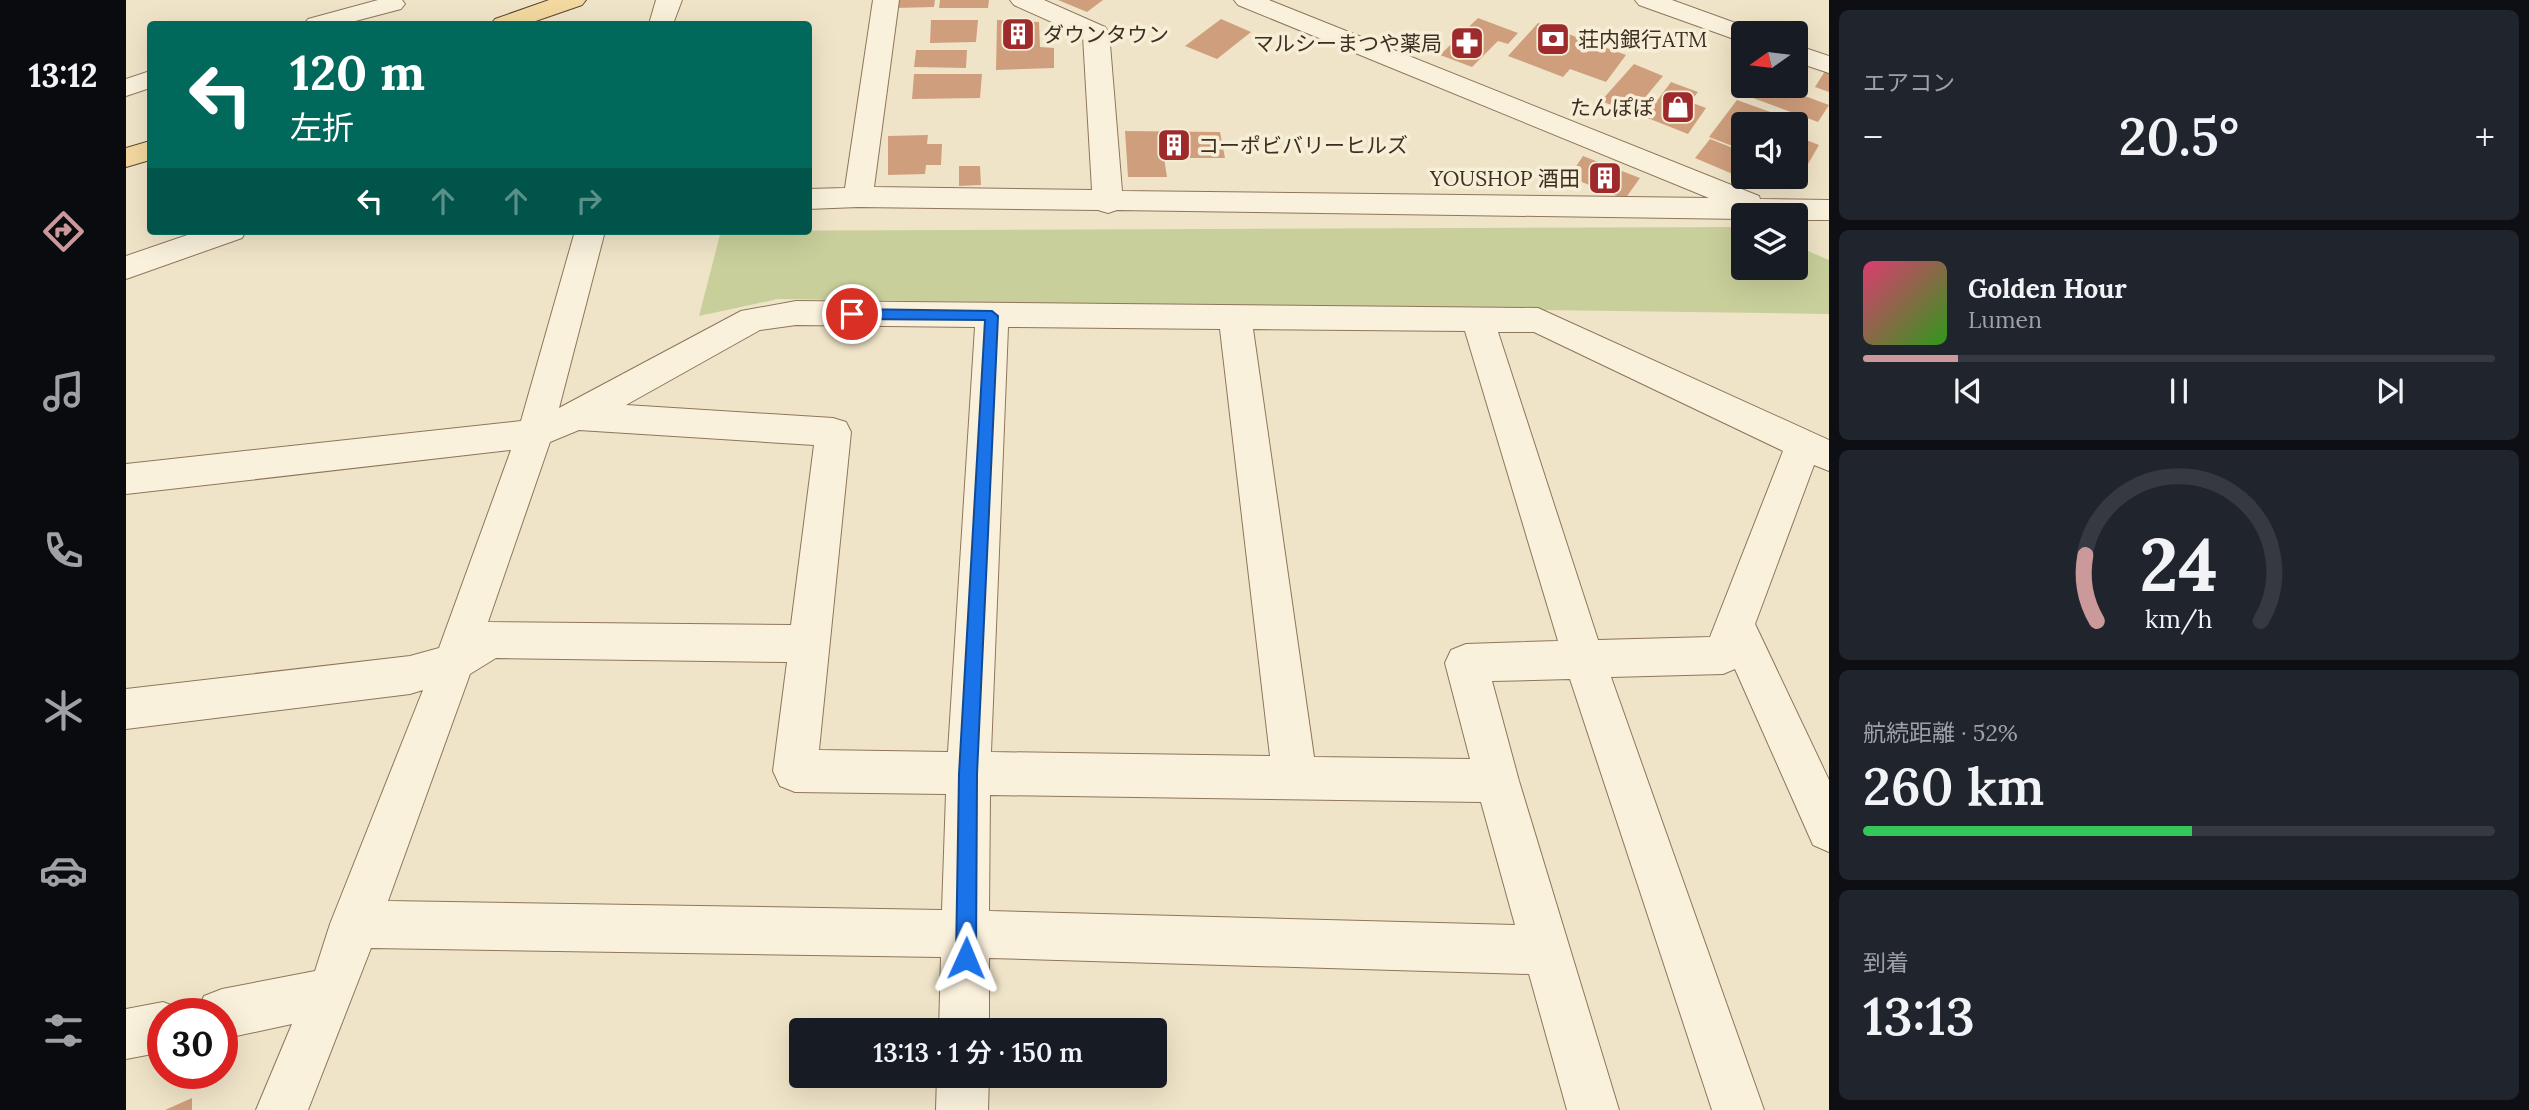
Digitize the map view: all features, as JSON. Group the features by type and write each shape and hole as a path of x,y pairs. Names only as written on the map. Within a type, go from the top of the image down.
{"main road":[{"path":"512,21 559,2"},
{"path":"126,158 147,151"}],"street":[{"path":"662,21 669,0"},
{"path":"858,197 886,0"},
{"path":"1023,0 1096,32 1108,202"},
{"path":"1247,0 1748,203"},
{"path":"1648,0 1731,30"},
{"path":"328,21 392,4"},
{"path":"1808,57 1829,65"},
{"path":"126,88 147,80"},
{"path":"812,199 858,197 1731,212"},
{"path":"1808,211 1829,210"},
{"path":"1808,227 1829,236"},
{"path":"126,268 220,235"},
{"path":"282,1110 331,992 354,924 454,662 535,433 589,235"},
{"path":"126,479 535,433 577,416 753,319 796,313 1538,320 1816,450 1723,655 1466,663 1497,780 1594,1110"},
{"path":"964,1018 968,774 992,316"},
{"path":"1235,317 1295,778"},
{"path":"1478,319 1584,660 1738,1110"},
{"path":"577,416 833,432 795,771 1497,780"},
{"path":"1735,625 1829,829"},
{"path":"126,709 410,675 454,662 490,640 809,644"},
{"path":"354,924 967,934 1546,950"},
{"path":"238,1011 331,992"},
{"path":"126,1034 147,1030"},
{"path":"962,1110 963,1088"}],"green space":[{"path":"1731,227 1731,280 1808,280 1808,251 1829,260 1829,314 778,299 699,316 720,235 812,235 812,231"}],"building":[{"path":"896,0 935,0 934,7 896,8"},
{"path":"940,0 989,0 988,8 939,8"},
{"path":"1058,0 1103,0 1087,12"},
{"path":"1478,18 1518,33 1508,44 1498,41 1472,67 1440,55"},
{"path":"1221,19 1251,32 1217,59 1185,46"},
{"path":"931,20 978,20 976,42 930,43"},
{"name":"ダウンタウン","path":"997,20 1039,22 1040,47 1054,48 1054,68 996,70"},
{"name":"荘内銀行ATM","path":"1538,23 1626,55 1606,82 1570,69 1563,77 1508,56"},
{"path":"916,50 967,50 966,68 914,67"},
{"path":"1634,64 1663,76 1632,113 1601,101"},
{"path":"1825,71 1829,72 1829,92 1815,87"},
{"path":"914,74 982,74 980,98 912,99"},
{"path":"1671,82 1698,92 1690,102 1706,108 1688,134 1645,117"},
{"path":"1808,97 1829,105 1818,122 1808,118 1808,112 1791,112 1753,98"},
{"path":"1737,100 1770,112 1731,112 1731,145 1709,137"},
{"name":"コーポビバリーヒルズ","path":"1125,131 1220,132 1225,158 1164,158 1167,177 1128,177"},
{"path":"928,135 927,144 942,144 941,165 926,165 925,174 888,175 888,136"},
{"path":"1710,139 1731,147 1731,173 1695,158"},
{"path":"1808,141 1819,145 1808,164"},
{"name":"YOUSHOP 酒田","path":"1583,156 1640,178 1625,199 1569,177"},
{"path":"959,166 980,166 981,185 959,186"},
{"path":"192,1098 192,1110 165,1110"}],"place":[{"name":"ダウンタウン","path":"1018,34"},
{"name":"荘内銀行ATM","path":"1553,39"},
{"name":"マルシーまつや薬局","path":"1467,43"},
{"name":"たんぽぽ","path":"1678,107"},
{"name":"コーポビバリーヒルズ","path":"1174,145"},
{"name":"YOUSHOP 酒田","path":"1605,178"}],"route":[{"path":"852,314 992,316 968,774 966,958"}]}
